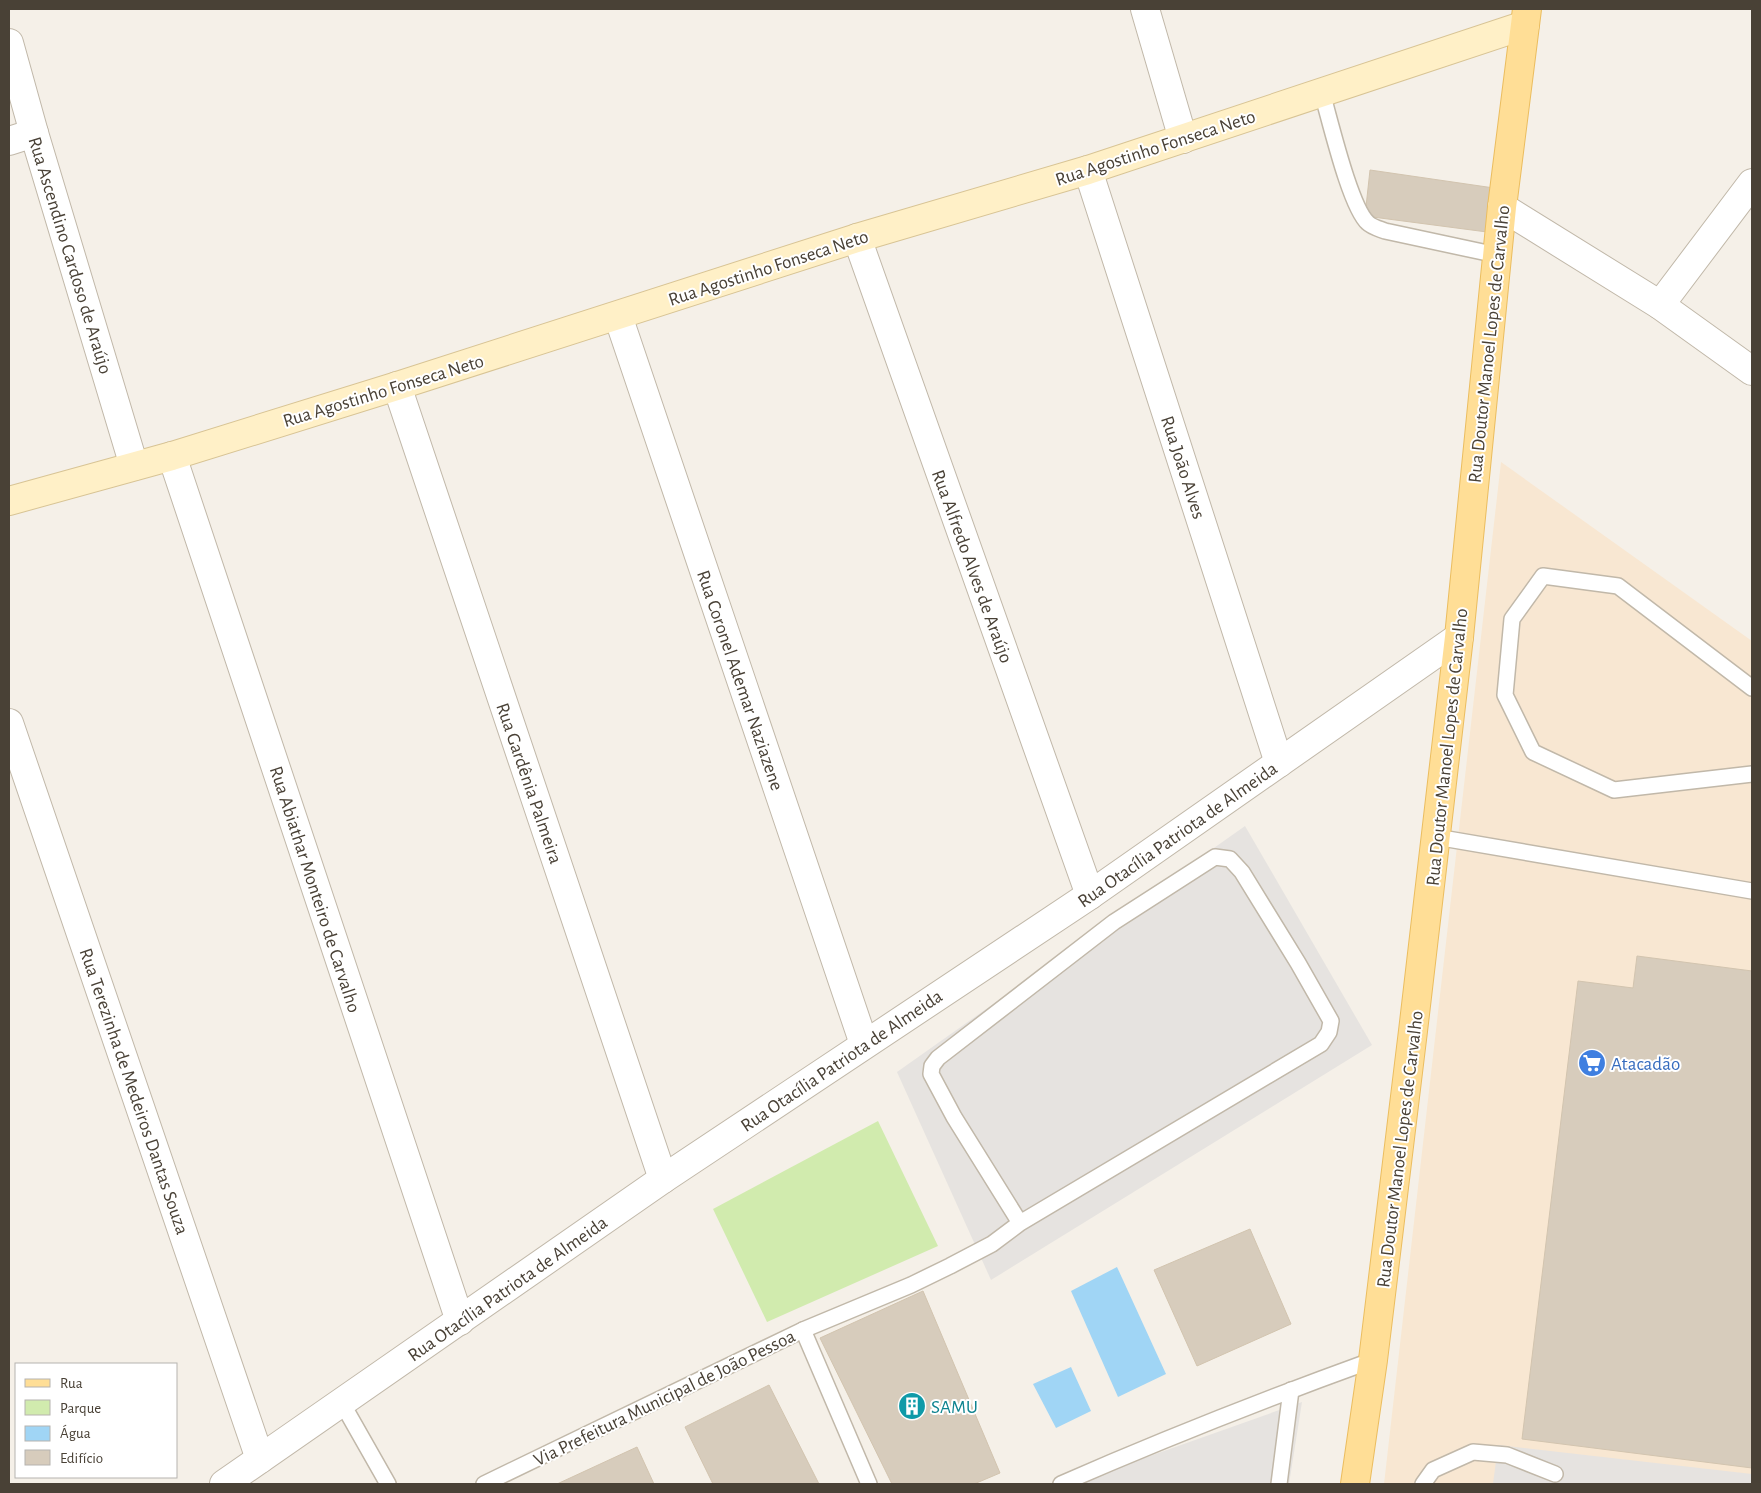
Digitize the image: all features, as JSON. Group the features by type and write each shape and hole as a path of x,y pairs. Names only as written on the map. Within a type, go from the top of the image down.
{"main road":[{"name":"Rua Agostinho Fonseca Neto","path":"9,500 172,456 618,316 857,238 1088,170 1322,93 1526,17"},
{"name":"Rua Doutor Manoel Lopes de Carvalho","path":"1355,1484 1374,1360 1436,836 1459,638 1502,207 1526,17"}],"street":[{"path":"1145,9 1183,139"},
{"name":"Rua Ascendino Cardoso de Araújo","path":"9,43 21,137 134,466"},
{"name":"Rua João Alves","path":"1088,170 1279,763"},
{"path":"1660,305 1752,183"},
{"path":"1502,207 1660,305 1752,371"},
{"name":"Rua Alfredo Alves de Araújo","path":"857,238 1090,895"},
{"name":"Rua Coronel Ademar Naziazene","path":"618,316 864,1044"},
{"name":"Rua Gardênia Palmeira","path":"397,386 663,1179"},
{"name":"Rua Abiathar Monteiro de Carvalho","path":"172,456 460,1321"},
{"name":"Rua Otacília Patriota de Almeida","path":"224,1484 663,1179 1090,895 1459,638"},
{"name":"Rua Terezinha de Medeiros Dantas Souza","path":"9,723 260,1460"}],"lane":[{"path":"1322,93 1347,177 1358,207 1368,223 1385,231 1497,254"},
{"path":"1752,688 1618,586 1543,576 1512,619 1505,695 1532,752 1614,790 1752,774"},
{"path":"1436,836 1752,891"},
{"path":"803,1330 911,1285 992,1244 1020,1223 1321,1044 1330,1032 1331,1021 1303,971 1242,872 1230,858 1215,857 1114,922 938,1058 932,1066 931,1074 954,1118 1020,1223"},
{"name":"Via Prefeitura Municipal de João Pessoa","path":"484,1484 803,1330 870,1484"},
{"path":"1061,1484 1157,1443 1291,1390 1374,1360"},
{"path":"1279,1484 1291,1390"},
{"path":"342,1403 388,1484"},
{"path":"1424,1484 1433,1470 1473,1452 1507,1455 1555,1474"}],"shaded area":[{"name":"Atacadão","path":"1501,462 1752,641 1752,1484 1384,1484"},
{"path":"1245,826 1372,1045 991,1280 897,1072"},
{"path":"1302,1402 1289,1484 1071,1484"},
{"path":"1498,1445 1752,1474 1752,1484 1493,1484"}],"green space":[{"path":"878,1121 938,1246 767,1322 713,1209"}],"water":[{"path":"1117,1267 1166,1374 1118,1397 1071,1291"},
{"path":"1071,1367 1091,1411 1056,1428 1033,1384"}],"building":[{"path":"1370,170 1494,188 1487,232 1365,216"},
{"path":"1637,956 1752,971 1752,1468 1522,1439 1578,981 1633,988"},
{"path":"1250,1229 1291,1324 1197,1366 1154,1270"},
{"name":"SAMU","path":"923,1291 1000,1473 974,1484 892,1484 820,1338"},
{"path":"769,1385 819,1484 713,1484 685,1427"},
{"path":"637,1447 654,1484 557,1484"}],"place":[{"name":"Atacadão","path":"1592,1063"},
{"name":"SAMU","path":"912,1406"}]}
